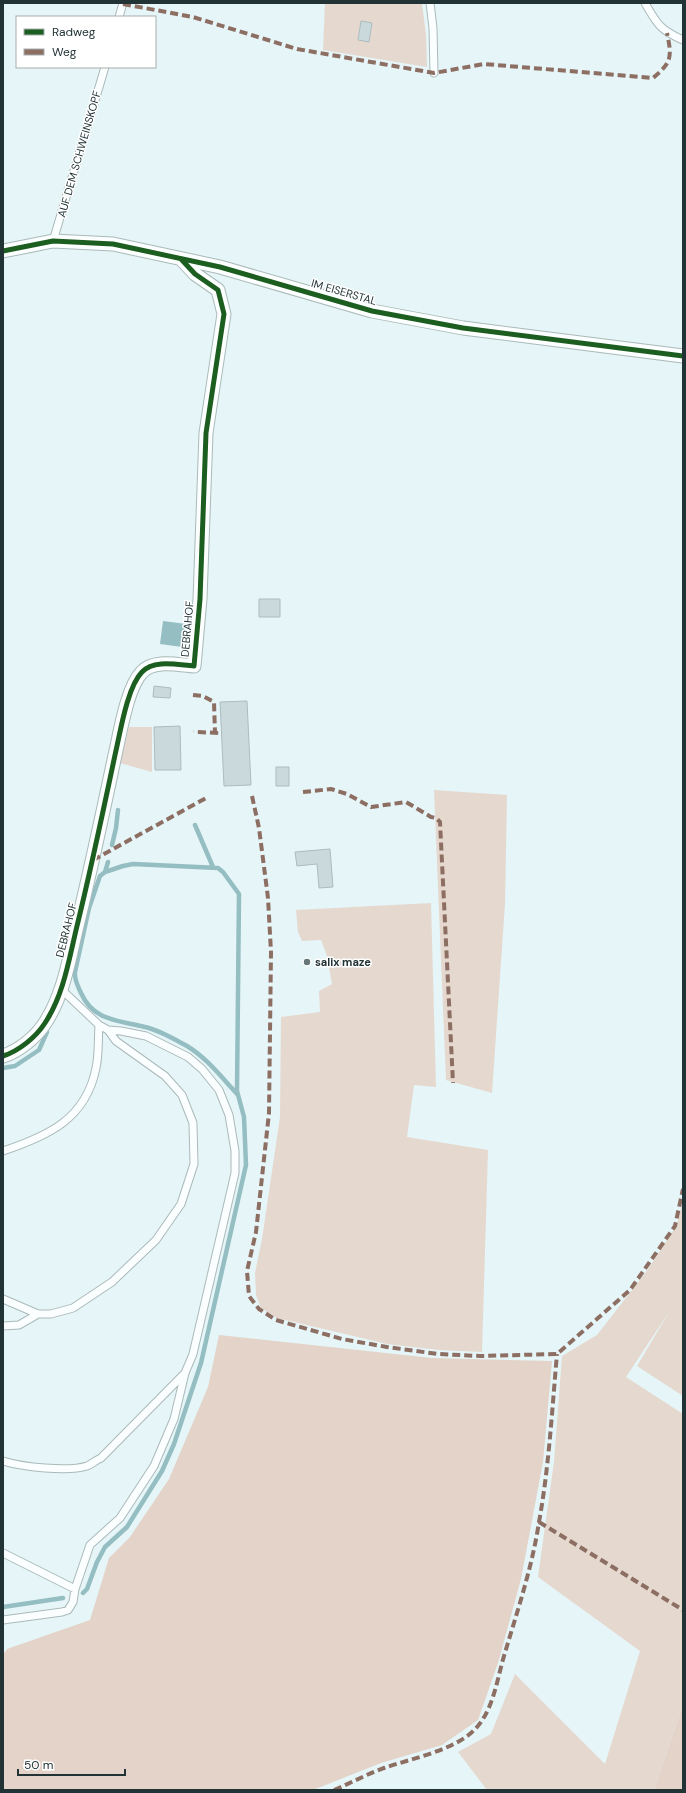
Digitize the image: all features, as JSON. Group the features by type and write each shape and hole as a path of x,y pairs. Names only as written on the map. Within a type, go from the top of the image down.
{"street":[{"name":"IM EISERSTAL","path":"3,250 54,241 113,244 220,267 372,311 463,328 683,356"},
{"name":"DEBRAHOF","path":"3,1056 27,1043 45,1024 62,990 94,860 123,718 136,680 142,671 153,665 164,664 194,666 200,599 206,433 224,314 218,290 195,274 181,259"}],"lane":[{"path":"119,16 123,3"},
{"path":"430,3 434,28 434,73"},
{"path":"644,3 658,25 667,33 683,40"},
{"name":"AUF DEM SCHWEINSKOPF","path":"54,241 105,68"},
{"path":"3,1620 68,1610 73,1602 75,1589 90,1545 120,1518 154,1466 174,1419 185,1373 193,1354 235,1173 236,1152 229,1114 219,1090 202,1069 188,1057 146,1036 108,1030 99,1025 62,990"},
{"path":"3,1151 40,1138 65,1123 79,1108 90,1091 97,1067 99,1025"},
{"path":"3,1299 38,1314 51,1314 73,1308 112,1282 150,1246 181,1204 194,1164 193,1123 182,1095 165,1076 116,1041 108,1030"},
{"path":"3,1326 20,1325 38,1314"},
{"path":"3,1461 29,1467 70,1468 87,1466 101,1458 185,1373"},
{"path":"3,1553 75,1589"}],"path":[{"path":"193,731 198,732"}],"shaded area":[{"path":"325,3 422,3 426,35 427,67 323,50"},
{"path":"129,727 152,727 152,772 120,763"},
{"path":"434,790 507,795 505,904 492,1093 446,1080"},
{"path":"431,903 436,1087 414,1085 407,1137 488,1150 482,1352 439,1350 387,1344 277,1318 261,1308 256,1295 255,1273 262,1239 280,1117 281,1017 320,1012 319,991 332,984 327,956 321,940 302,941 298,932 296,910"},
{"path":"683,1200 683,1396 637,1366 669,1312 626,1377 683,1414 683,1705 654,1790 487,1790 458,1752 491,1734 515,1674 605,1764 640,1651 538,1577 554,1462 562,1356 597,1335 646,1272 677,1225"},
{"path":"219,1335 432,1358 552,1361 543,1462 521,1579 498,1663 478,1720 442,1745 381,1763 313,1790 3,1790 3,1655 7,1649 90,1620 109,1558 130,1537 169,1479 208,1387"},
{"path":"683,1705 683,1790 654,1790"}],"water":[{"path":"163,621 186,624 182,647 160,644"}],"building":[{"path":"361,21 372,23 369,42 358,40"},
{"path":"259,599 280,599 280,617 259,617"},
{"path":"154,686 171,688 170,698 153,697"},
{"path":"247,701 251,785 224,786 220,702"},
{"path":"180,726 181,770 155,770 154,727"},
{"path":"276,767 289,767 289,786 276,786"},
{"path":"330,849 333,887 319,888 317,864 297,866 295,852"}],"waterway":[{"path":"112,845 118,810"},
{"path":"195,825 213,867"},
{"path":"108,862 105,872 100,876 89,908 75,972 76,980 86,1002 100,1015 117,1021 156,1030 187,1046 208,1062 238,1095"},
{"path":"83,1593 87,1589 97,1562 105,1547 127,1527 162,1471 174,1444 201,1363 246,1165 244,1117 237,1091 239,894 223,872 218,868 133,864 105,872"},
{"path":"3,1068 15,1066 39,1050 47,1032"},
{"path":"3,1607 63,1598"}],"marked path":[{"path":"123,4 193,17 297,49 434,73 484,64 653,78 664,68 669,58 670,48 667,33"},
{"path":"193,695 203,696 214,702 215,733"},
{"path":"198,732 218,733"},
{"path":"303,792 331,789 347,794 371,807 406,802 431,817 436,818 440,822 453,1083"},
{"path":"252,796 259,828 268,898 271,952 269,1113 256,1232 247,1271 249,1296 259,1309 276,1320 342,1339 387,1347 438,1354 480,1356 557,1354 630,1290 675,1226 683,1189"},
{"path":"93,860 208,797"},
{"path":"334,1790 378,1770 441,1750 452,1745 471,1733 484,1717 493,1698 524,1590 536,1539 548,1459 557,1354"},
{"path":"539,1522 683,1610"}],"cycle path":[{"path":"3,251 53,241 113,244 220,267 372,311 463,328 683,356"},
{"path":"3,1056 15,1051 27,1043 37,1033 52,1012 57,1000 68,964 122,723 132,688 142,672 153,665 174,664 194,666 200,599 206,433 224,314 218,290 195,274 181,259"}],"place":[{"name":"salix maze","path":"307,962"}]}
